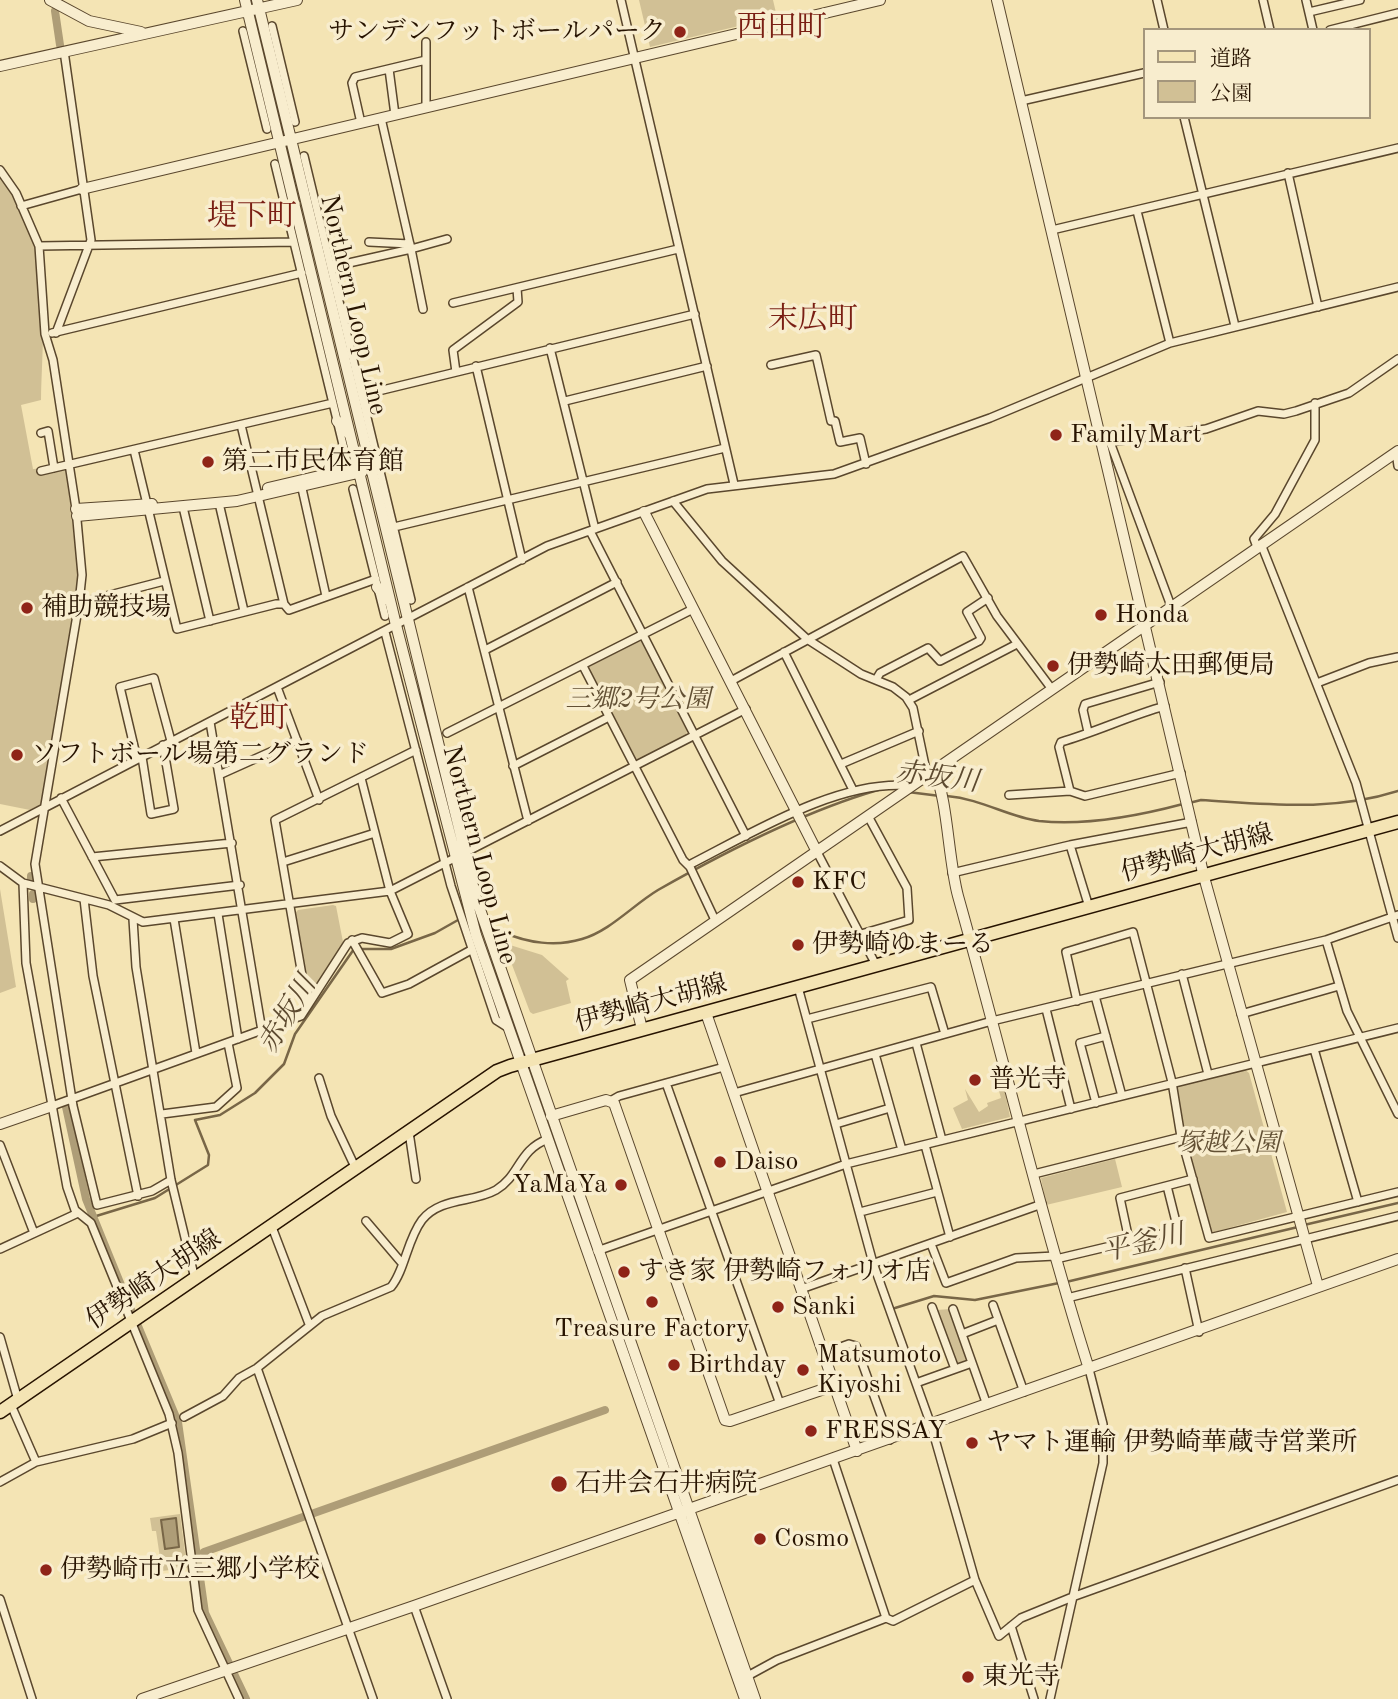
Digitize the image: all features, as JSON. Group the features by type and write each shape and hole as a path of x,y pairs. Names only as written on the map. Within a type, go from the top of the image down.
{"main road":[{"name":"伊勢崎大胡線","path":"10,1406 497,1071 1398,822"}],"street":[{"path":"50,0 89,21 149,33"},
{"name":"Northern Loop Line","path":"245,0 455,859 507,1027 551,1115 690,1509 743,1679 745,1699"},
{"path":"0,65 248,11 259,5 297,0"},
{"path":"621,0 734,484"},
{"path":"21,206 82,189 880,0"},
{"path":"997,0 1204,877 1318,1286"},
{"path":"1157,0 1164,28"},
{"path":"1263,0 1270,28"},
{"path":"1306,0 1313,28"},
{"path":"1309,12 1360,0"},
{"name":"Northern Loop Line","path":"259,5 407,619 455,859 491,948 548,1139 679,1513 743,1679 755,1699"},
{"path":"1338,28 1398,13"},
{"path":"272,26 295,122"},
{"path":"243,31 267,130"},
{"path":"426,42 426,108"},
{"path":"268,43 278,51"},
{"path":"56,332 90,244 86,195 82,189 64,51"},
{"path":"361,123 352,83 355,77 426,60"},
{"path":"254,78 261,65"},
{"path":"389,69 395,115"},
{"path":"1021,101 1142,73"},
{"path":"280,91 285,80"},
{"path":"261,105 273,117"},
{"path":"381,118 423,309"},
{"path":"1184,119 1235,326"},
{"path":"1052,230 1398,148"},
{"path":"304,156 411,600"},
{"path":"275,164 346,457"},
{"path":"0,170 21,206 39,246 45,334 53,360 69,464 82,575 35,864 72,1099 85,1166 97,1205 138,1196 170,1180"},
{"path":"299,171 310,179"},
{"path":"1288,173 1318,307"},
{"path":"286,209 292,192"},
{"path":"1137,211 1170,343"},
{"path":"332,271 410,246 447,239"},
{"path":"39,246 294,242"},
{"path":"369,242 410,246"},
{"path":"453,303 678,249"},
{"path":"328,293 332,271"},
{"path":"45,334 302,273"},
{"path":"456,372 453,350 518,302 517,288"},
{"path":"0,831 468,587 592,530 673,501 734,484 834,474 990,418 1170,343 1398,288"},
{"path":"310,308 322,317"},
{"path":"362,396 695,314"},
{"path":"335,323 347,334"},
{"path":"322,357 328,343"},
{"path":"550,348 584,482 592,530 746,836"},
{"path":"771,365 816,355 831,421 835,421 840,442 860,438 866,464"},
{"path":"1171,606 1110,442 1206,429 1250,413 1284,414 1349,393 1398,359"},
{"path":"476,366 522,560"},
{"path":"565,401 706,366"},
{"path":"357,412 362,396"},
{"path":"41,471 333,403"},
{"path":"1315,403 1315,440 1275,514 1254,540 1259,545 1317,683 1356,783 1395,916 1398,938"},
{"path":"337,421 351,435"},
{"path":"241,425 284,604 289,610 326,596 377,583"},
{"path":"41,433 48,431 54,468"},
{"path":"395,533 508,500 725,448"},
{"path":"134,450 177,629 244,611 284,604"},
{"path":"642,1029 629,980 1397,452 1398,466"},
{"path":"148,507 219,503 369,466"},
{"path":"301,484 326,596"},
{"path":"353,489 385,616"},
{"path":"76,513 257,494"},
{"path":"377,494 389,508"},
{"path":"361,518 366,500"},
{"path":"673,501 722,561 807,639 861,674 877,678 893,687 909,700 931,773 940,789 952,873 1060,1278 1090,1369 1103,1424 1103,1463 1050,1699"},
{"path":"219,503 244,611"},
{"path":"183,507 210,621"},
{"path":"644,512 876,965"},
{"path":"391,553 395,533"},
{"path":"731,681 963,556 1017,644 1051,688"},
{"path":"79,603 164,581"},
{"path":"377,583 391,603"},
{"path":"485,650 617,583"},
{"path":"468,587 528,821"},
{"path":"877,678 880,673 928,648 940,661 979,641 981,638 967,612 988,598"},
{"path":"447,733 499,709 693,608"},
{"path":"385,632 416,750 455,859 471,950 496,1020 507,1027"},
{"path":"909,700 1017,644"},
{"path":"784,652 853,790"},
{"path":"1317,683 1369,663 1398,657"},
{"path":"583,666 683,860 689,865 715,920"},
{"path":"155,678 167,743 174,809 151,814 139,758 120,687 155,678"},
{"path":"1088,732 1083,710 1086,704 1160,682"},
{"path":"277,687 318,800"},
{"path":"1070,791 1059,747 1061,742 1082,737 1088,732 1165,706"},
{"path":"0,866 23,883 109,905 133,919 149,922 390,891 746,709"},
{"path":"513,766 609,717"},
{"path":"210,722 240,886 262,1031"},
{"path":"841,764 919,731"},
{"path":"219,775 297,740"},
{"path":"307,1004 275,820 416,750"},
{"path":"1009,795 1070,791 1085,796 1181,773"},
{"path":"0,1124 301,1016 352,940 362,938 390,943 408,934 390,891 360,778"},
{"path":"689,865 746,836 853,790 888,783 912,786"},
{"path":"61,798 115,900 240,886"},
{"path":"861,934 909,920 907,888 868,816"},
{"path":"952,873 1070,845 1192,822"},
{"path":"282,862 375,833"},
{"path":"92,857 232,843"},
{"path":"1070,845 1089,907"},
{"path":"23,883 26,963 67,1187 78,1213 91,1223 172,1423 198,1610 232,1669 239,1699"},
{"path":"84,899 93,976 138,1196"},
{"path":"218,914 238,1039"},
{"path":"734,1093 992,1021 1326,940 1395,916"},
{"path":"133,919 136,967 155,1068 170,1180 195,1279"},
{"path":"174,919 197,1053"},
{"path":"1077,1000 1066,952 1133,932 1172,1082 1181,1138 1209,1238 1398,1192"},
{"path":"352,940 382,993 410,984 471,950"},
{"path":"1326,940 1347,1011 1398,1114"},
{"path":"1182,974 1208,1074"},
{"path":"1241,1014 1339,986"},
{"path":"798,987 873,1264 931,1425 975,1580 999,1636 1011,1626 1075,1596 1398,1480"},
{"path":"807,1019 931,987 945,1034"},
{"path":"1095,996 1122,1096"},
{"path":"1046,1009 1071,1109"},
{"path":"706,1013 857,1451"},
{"path":"597,1251 846,1164 1398,1028"},
{"path":"1096,1103 1080,1043 1106,1036"},
{"path":"162,1114 216,1107 237,1088 228,1043"},
{"path":"916,1043 942,1140"},
{"path":"1314,1049 1358,1202"},
{"path":"875,1054 902,1150"},
{"path":"551,1115 724,1067"},
{"path":"319,1078 331,1116 356,1169"},
{"path":"666,1083 780,1404"},
{"path":"612,1100 725,1420 834,1386"},
{"path":"836,1124 890,1108"},
{"path":"409,1132 416,1179"},
{"path":"1034,1174 1181,1138"},
{"path":"184,1416 220,1398 239,1378 257,1368 309,1325 333,1310 391,1287 401,1262 427,1215 453,1202 499,1188 528,1149 548,1139"},
{"path":"0,1145 34,1233"},
{"path":"925,1145 950,1237"},
{"path":"1129,1240 1120,1198 1193,1179"},
{"path":"931,1244 946,1283 1016,1258 1055,1257 1178,1230 1167,1186"},
{"path":"860,1212 937,1192"},
{"path":"802,1289 1042,1204"},
{"path":"0,1249 78,1213"},
{"path":"1066,1295 1398,1216"},
{"path":"366,1221 401,1262"},
{"path":"272,1227 309,1325"},
{"path":"142,1699 1199,1332 1318,1286 1398,1259"},
{"path":"1185,1268 1199,1332"},
{"path":"993,1305 1024,1392"},
{"path":"932,1307 955,1369"},
{"path":"953,1309 987,1405"},
{"path":"962,1334 998,1320"},
{"path":"0,1337 10,1406 36,1462"},
{"path":"824,1353 849,1344 856,1346 890,1440"},
{"path":"916,1383 972,1363"},
{"path":"257,1368 373,1699"},
{"path":"0,1482 36,1462 133,1438 172,1423"},
{"path":"833,1460 886,1618"},
{"path":"743,1679 777,1660 886,1618 893,1621 975,1580"},
{"path":"0,1599 2,1620 32,1699"},
{"path":"414,1606 447,1699"},
{"path":"1011,1626 1034,1699"}],"green space":[{"name":"サンデンフットボールパーク","path":"639,0 773,0 777,17 650,47"},
{"path":"0,176 17,202 32,234 41,271 41,400 21,405 33,469 66,467 79,580 44,803 30,810 0,804"},
{"name":"三郷2号公園","path":"638,641 643,642 687,731 686,735 639,760 634,758 589,670 589,666"},
{"path":"0,889 16,987 0,993"},
{"path":"336,906 343,942 327,972 313,990 308,990 295,913 298,910"},
{"path":"510,945 542,955 569,979 566,981 571,1003 533,1014 530,1012 506,949"},
{"name":"塚越公園","path":"1244,1069 1249,1073 1287,1212 1214,1232 1211,1231 1185,1138 1176,1090 1179,1086"},
{"path":"1003,1082 1010,1117 962,1129 953,1108 968,1100 965,1089 979,1112 988,1106 987,1103 1001,1098 997,1084"},
{"path":"1115,1159 1122,1187 1046,1205 1041,1178"},
{"path":"950,1309 968,1359 956,1364 937,1310"},
{"path":"180,1514 187,1568 162,1571 156,1531 152,1531 150,1518"}],"shaded area":[{"path":"176,1518 179,1547 165,1549 161,1520"}],"waterway":[{"path":"55,11 60,45"},
{"name":"赤坂川","path":"503,932 522,939 552,943 582,939 612,924 658,890 737,848 822,809 878,790"},
{"name":"赤坂川","path":"1189,803 1201,800 1325,804 1374,798 1398,791"},
{"name":"赤坂川","path":"908,792 940,796"},
{"name":"赤坂川","path":"947,796 1028,819 1057,822 1112,819 1183,804"},
{"path":"33,894 33,899"},
{"name":"赤坂川","path":"360,949 391,949 435,933 458,920"},
{"name":"赤坂川","path":"93,1217 155,1198 208,1165 209,1155 195,1120 220,1115 255,1093 284,1064 295,1034 354,949"},
{"name":"赤坂川","path":"66,1107 86,1199 134,1317"},
{"name":"平釜川","path":"1304,1225 1398,1203"},
{"name":"平釜川","path":"1066,1282 1298,1227"},
{"name":"平釜川","path":"895,1308 934,1296 975,1300 1059,1283"},
{"path":"138,1326 178,1422 205,1613 246,1699"},
{"path":"204,1552 605,1410"}],"place":[{"name":"サンデンフットボールパーク","path":"680,32"},
{"name":"FamilyMart","path":"1056,435"},
{"name":"第二市民体育館","path":"208,462"},
{"name":"補助競技場","path":"27,608"},
{"name":"Honda","path":"1101,615"},
{"name":"伊勢崎太田郵便局","path":"1053,666"},
{"name":"ソフトボール場第二グランド","path":"17,755"},
{"name":"KFC","path":"798,882"},
{"name":"伊勢崎ゆまーる","path":"798,945"},
{"name":"普光寺","path":"975,1080"},
{"name":"Daiso","path":"720,1162"},
{"name":"YaMaYa","path":"621,1185"},
{"name":"すき家 伊勢崎フォリオ店","path":"624,1272"},
{"name":"Treasure Factory","path":"652,1302"},
{"name":"Sanki","path":"778,1307"},
{"name":"Birthday","path":"674,1365"},
{"name":"Matsumoto Kiyoshi","path":"803,1370"},
{"name":"FRESSAY","path":"811,1431"},
{"name":"ヤマト運輸 伊勢崎華蔵寺営業所","path":"972,1443"},
{"name":"石井会石井病院","path":"559,1484"},
{"name":"Cosmo","path":"760,1539"},
{"name":"伊勢崎市立三郷小学校","path":"46,1570"},
{"name":"東光寺","path":"968,1677"}],"district":[{"name":"西田町","path":"782,28"},
{"name":"堤下町","path":"252,217"},
{"name":"末広町","path":"813,320"},
{"name":"乾町","path":"259,719"}]}
